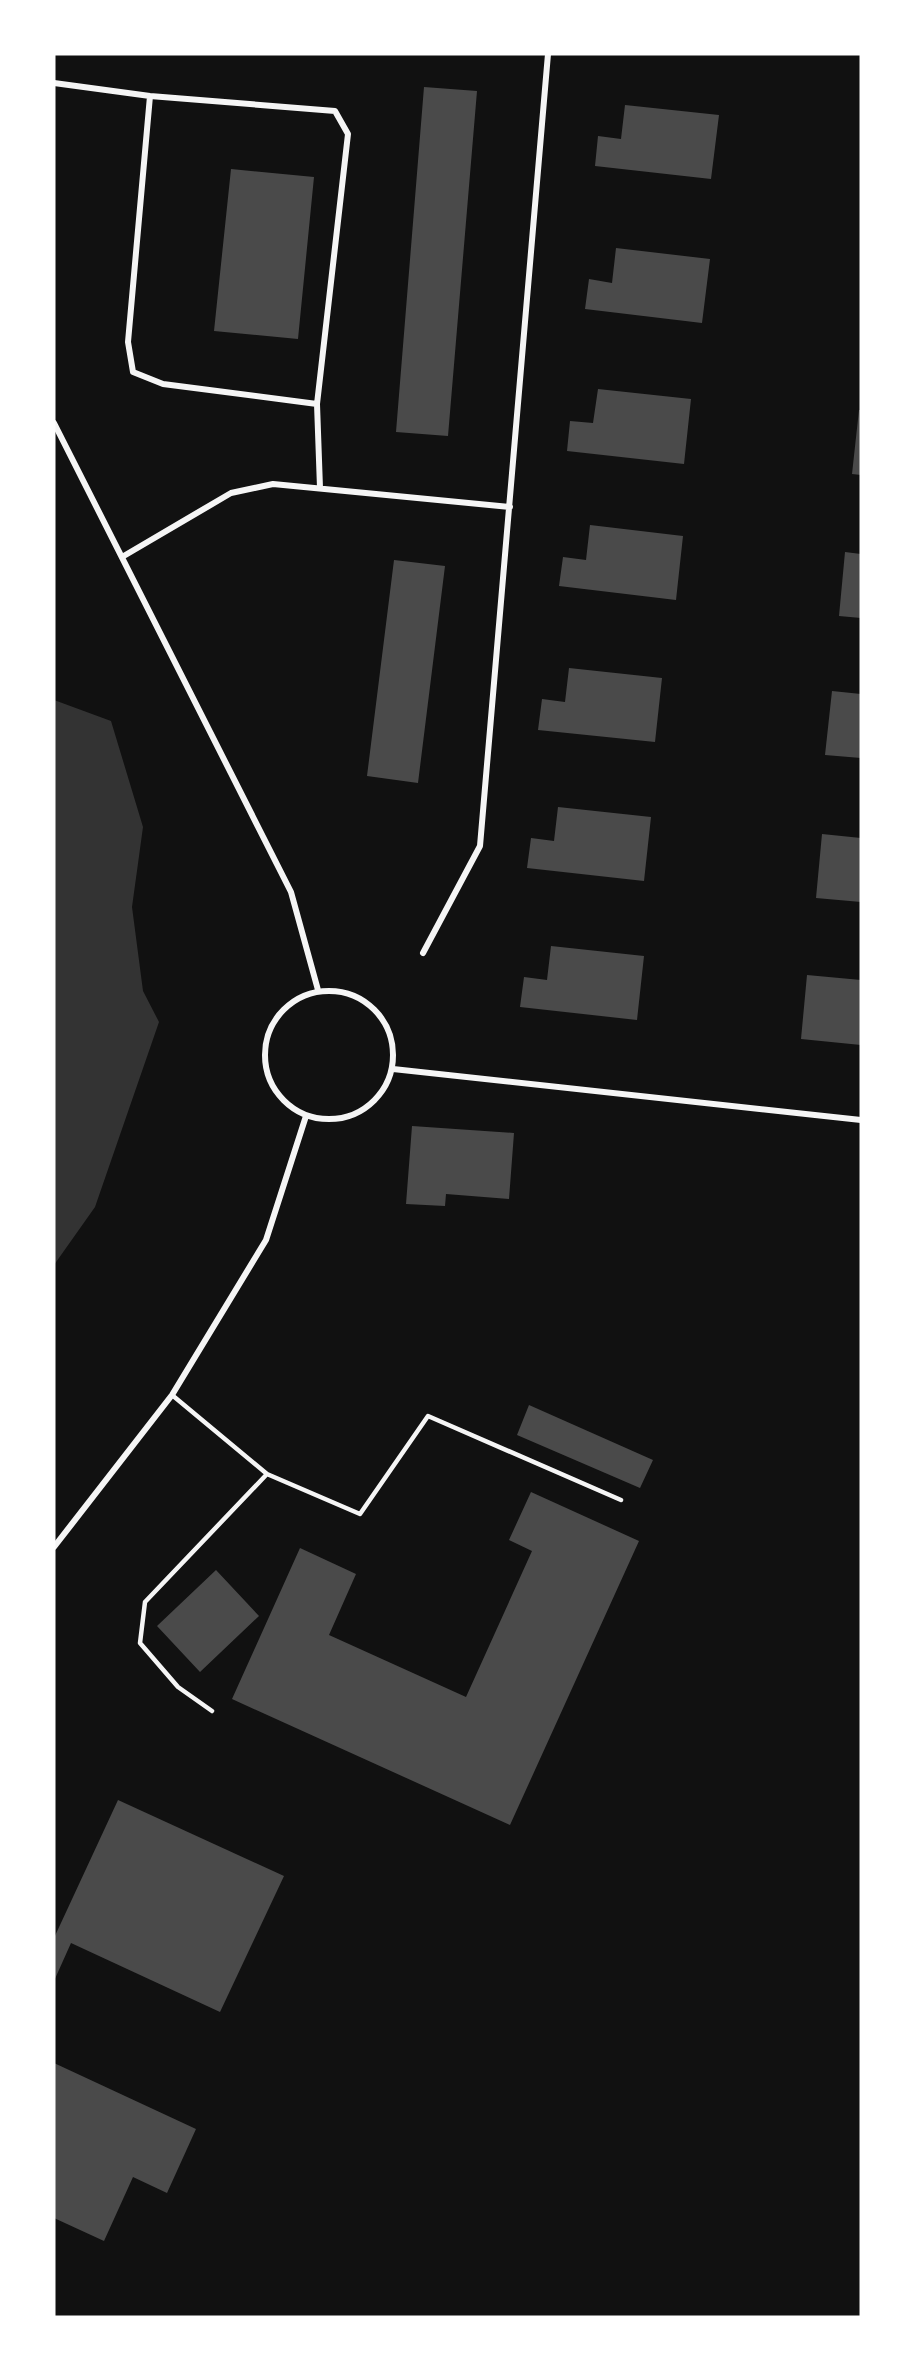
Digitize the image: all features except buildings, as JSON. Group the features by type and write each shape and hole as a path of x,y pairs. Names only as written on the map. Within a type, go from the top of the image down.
{"street":[{"path":"423,953 480,846 548,54"},
{"path":"54,83 150,96 335,111 348,134 317,404 320,488"},
{"path":"150,96 128,342 133,372 162,384 317,404"},
{"path":"54,423 291,892 318,990"},
{"path":"122,557 231,493 273,484 510,507"},
{"path":"318,990 339,990 359,997 376,1010 388,1028 393,1048 393,1069 384,1089 369,1106 350,1117 328,1120 306,1116 288,1105 274,1089 266,1070 265,1049 270,1028 282,1011 298,998 318,990"},
{"path":"393,1069 861,1120"},
{"path":"54,1547 172,1395 266,1240 306,1116"}],"lane":[{"path":"172,1395 267,1474 360,1514 428,1416 621,1500"},
{"path":"212,1711 178,1687 140,1643 145,1602 267,1474"}],"shaded area":[{"path":"54,700 111,721 143,827 132,907 143,991 159,1022 95,1207 54,1265"}]}
